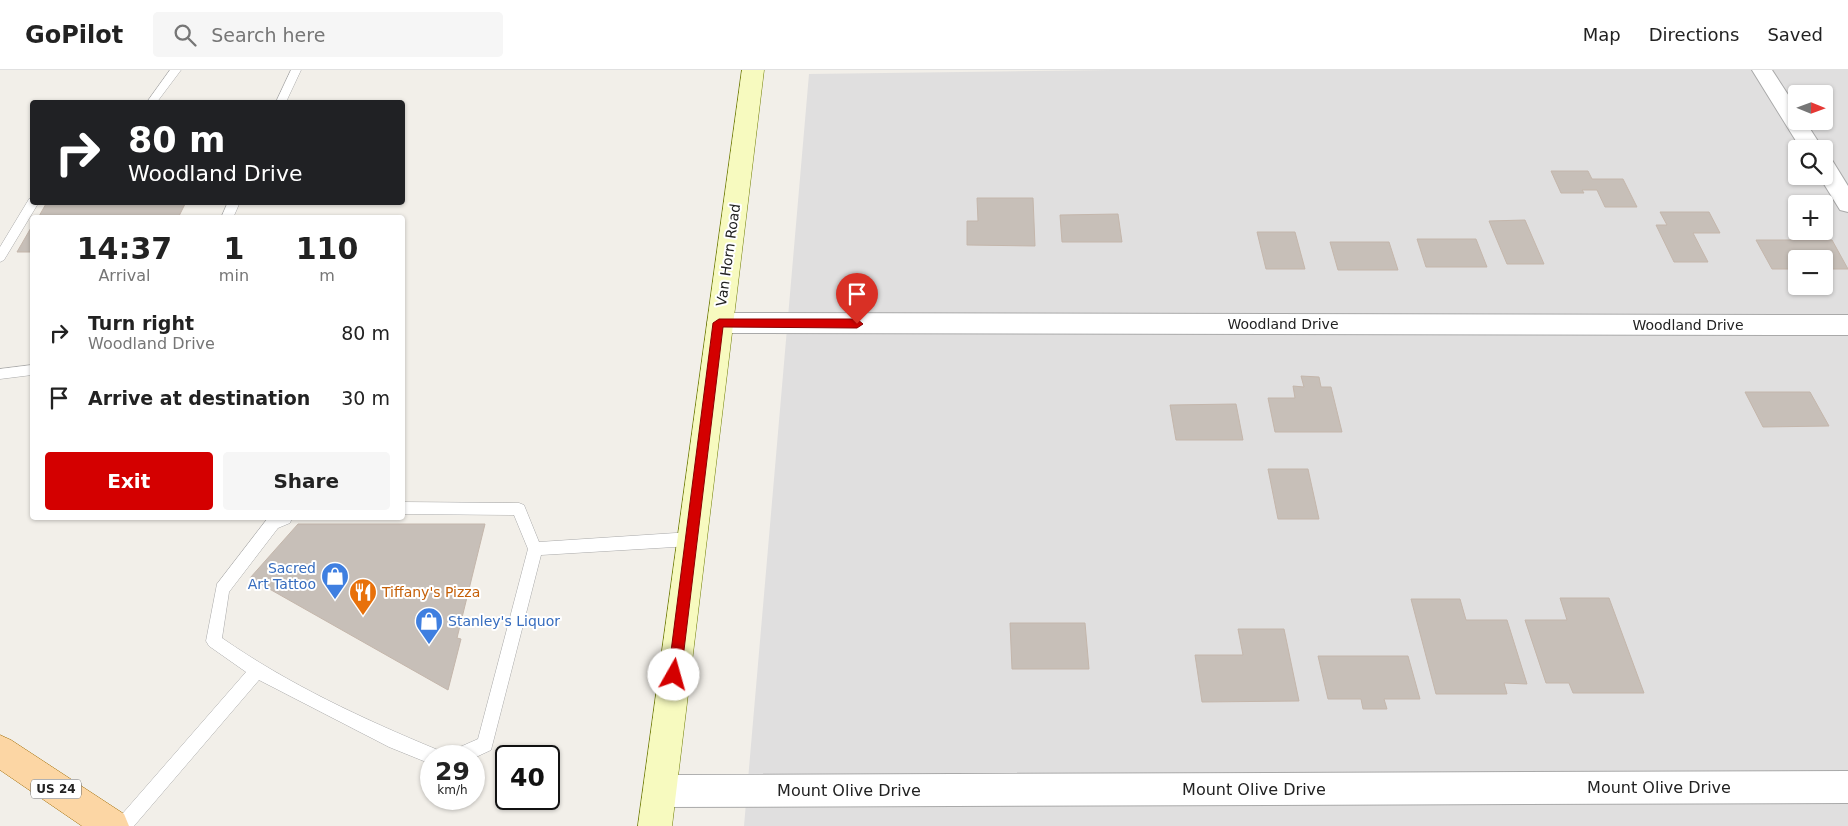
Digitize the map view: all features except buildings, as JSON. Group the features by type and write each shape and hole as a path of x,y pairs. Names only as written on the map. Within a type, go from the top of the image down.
{"main road":[{"name":"US 24","path":"0,751 112,826"}],"street":[{"name":"Van Horn Road","path":"654,826 753,70"},
{"path":"1762,70 1806,140"},
{"path":"1833,180 1848,204"},
{"name":"Woodland Drive","path":"719,323 1848,325"},
{"name":"Mount Olive Drive","path":"660,791 1848,787"}],"lane":[{"path":"154,100 176,70"},
{"path":"282,100 296,70"},
{"path":"0,257 31,205"},
{"path":"2,378 30,371"},
{"path":"405,508 519,509 535,549 485,744 483,745"},
{"path":"280,520 273,523 222,589 214,641 257,671 395,741 420,751"},
{"path":"535,549 691,539"},
{"path":"123,826 257,671"}],"shaded area":[{"path":"1111,70 1848,70 1848,826 744,826 809,74"}],"place":[{"name":"Sacred Art Tattoo","path":"335,600"},
{"name":"Tiffany's Pizza","path":"363,616"},
{"name":"Stanley's Liquor","path":"429,645"}],"route":[{"path":"674,675 719,323 857,324"}]}
